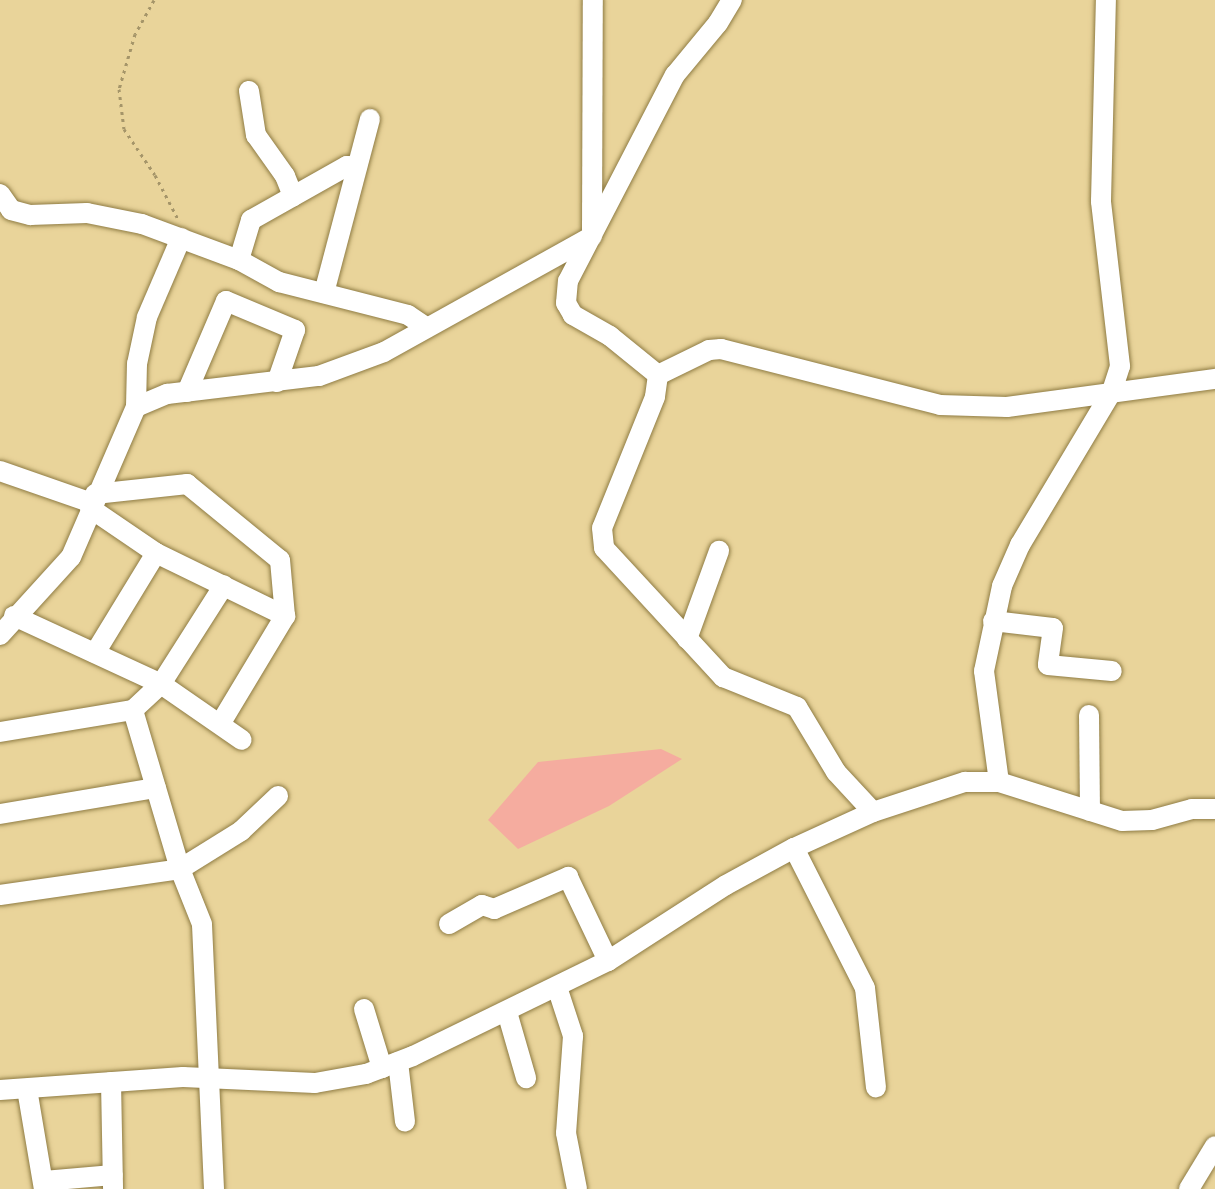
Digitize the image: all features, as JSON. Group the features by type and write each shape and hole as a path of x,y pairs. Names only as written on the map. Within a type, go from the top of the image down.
{"street":[{"path":"592,236 593,0"},
{"path":"658,375 610,336 573,315 566,303 568,281 675,75 718,23 732,0"},
{"path":"999,782 984,671 1002,586 1020,545 1112,391 1120,366 1101,201 1106,0"},
{"path":"249,91 256,135 285,176 293,196"},
{"path":"324,293 370,119"},
{"path":"239,260 251,220 347,166 357,167"},
{"path":"0,194 11,210 30,215 87,213 142,224 239,260 279,282 408,315 426,327"},
{"path":"136,407 167,394 319,376 384,352 592,236"},
{"path":"0,634 14,616 46,588 70,557 92,502 136,407 137,364 147,317 181,238"},
{"path":"187,392 226,301 295,330 278,382"},
{"path":"658,375 709,350 721,350 940,405 1007,407 1112,391 1215,380"},
{"path":"658,375 655,397 605,518 604,548 723,677 797,706 836,772 873,812"},
{"path":"0,471 92,502 156,553 285,616"},
{"path":"92,502 187,484 280,560 285,616 220,724"},
{"path":"687,639 719,551"},
{"path":"95,653 156,553"},
{"path":"0,732 133,710 161,684 224,585"},
{"path":"14,616 161,684 242,740"},
{"path":"993,621 1053,628 1048,664 1112,671"},
{"path":"133,710 180,869 202,924 211,1080 214,1189"},
{"path":"1089,715 1090,811"},
{"path":"0,1090 183,1077 315,1083 390,1065 507,1012 608,961 726,885 794,848 873,812 965,782 999,782 1122,821 1152,820 1192,809 1215,809"},
{"path":"0,814 156,788"},
{"path":"0,895 180,869 241,831 278,796"},
{"path":"794,848 865,988 876,1087"},
{"path":"448,924 482,905 494,909 568,877 608,961"},
{"path":"557,987 573,1036 566,1133 577,1189"},
{"path":"364,1009 390,1065 405,1122"},
{"path":"507,1012 525,1078"},
{"path":"27,1089 44,1185 113,1182 111,1082"},
{"path":"1189,1189 1215,1146"}],"path":[{"path":"154,0 135,34 119,89 124,129 179,215 181,238"}],"shaded area":[{"path":"661,749 682,759 609,806 518,849 488,820 538,762"}]}
